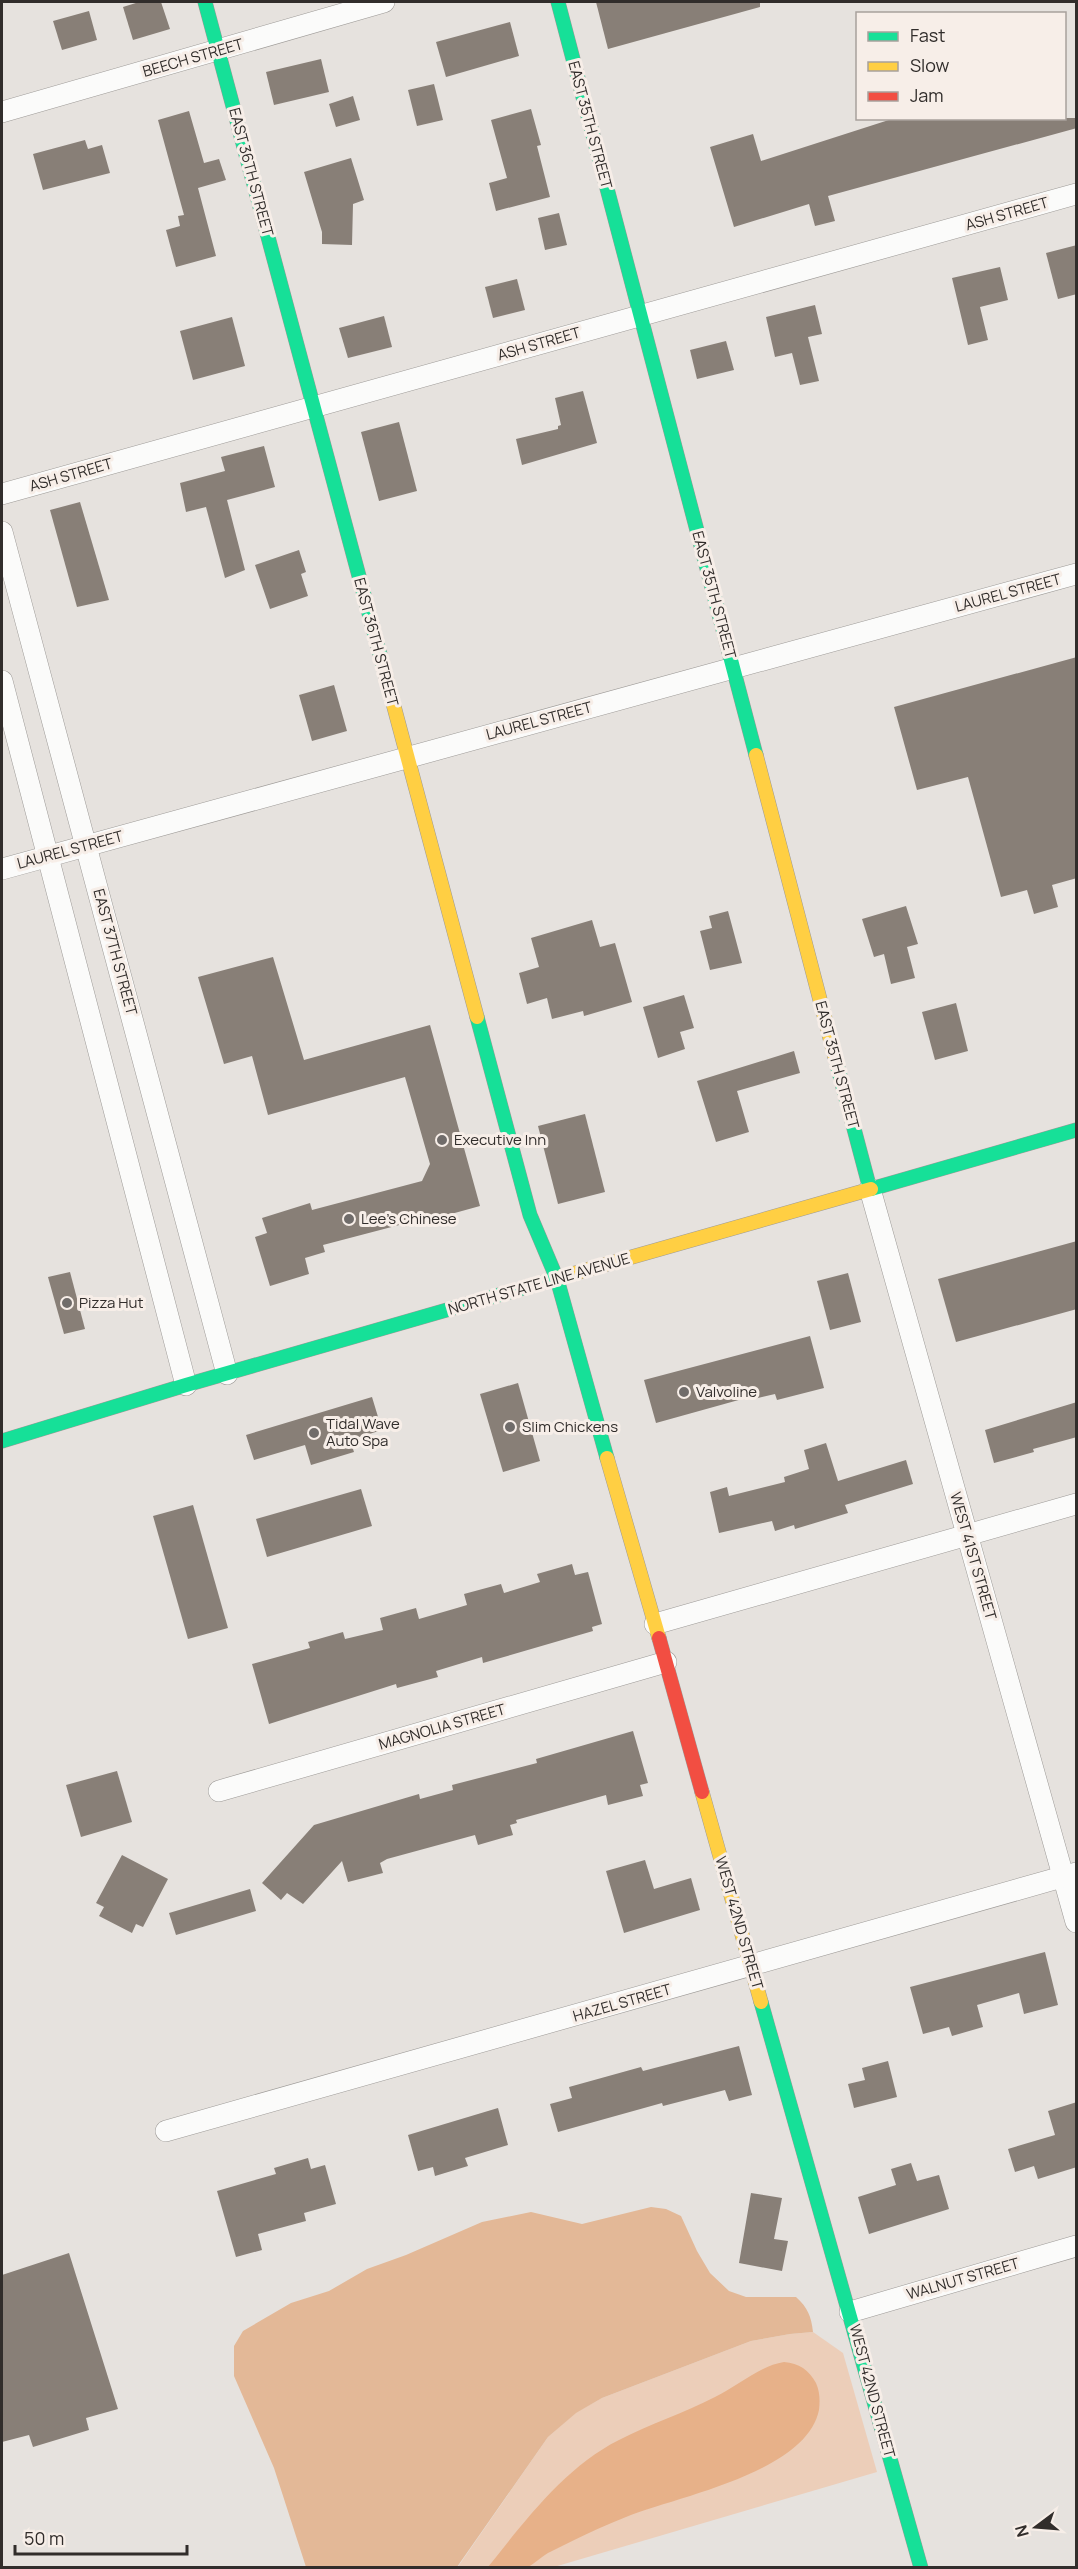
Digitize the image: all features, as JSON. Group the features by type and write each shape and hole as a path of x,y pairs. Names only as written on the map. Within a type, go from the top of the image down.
{"street":[{"name":"EAST 36TH STREET","path":"205,2 530,1215 557,1279"},
{"name":"BEECH STREET","path":"2,112 384,2"},
{"name":"EAST 35TH STREET","path":"558,2 870,1189"},
{"name":"ASH STREET","path":"2,495 1077,194"},
{"name":"EAST 37TH STREET","path":"2,531 227,1374"},
{"name":"LAUREL STREET","path":"2,869 1077,574"},
{"path":"2,681 186,1385"},
{"name":"NORTH STATE LINE AVENUE","path":"2,1441 186,1385 1077,1130"},
{"name":"WEST 41ST STREET","path":"870,1189 967,1535 1070,1875 1077,1922"},
{"name":"WEST 42ND STREET","path":"557,1279 921,2568"},
{"path":"655,1624 1077,1504"},
{"name":"MAGNOLIA STREET","path":"219,1791 666,1662"},
{"name":"HAZEL STREET","path":"166,2131 1070,1875"},
{"name":"WALNUT STREET","path":"850,2312 1077,2246"}],"shaded area":[{"path":"651,2207 666,2209 681,2216 710,2273 729,2291 746,2297 796,2297 808,2313 813,2332 751,2341 602,2398 576,2413 548,2437 457,2567 306,2567 274,2468 234,2376 234,2346 243,2331 291,2303 329,2291 367,2269 482,2222 531,2212 582,2224"},
{"path":"813,2332 843,2353 877,2472 554,2567 457,2568 548,2437 575,2413 602,2398 751,2341"},
{"path":"784,2362 807,2371 816,2383 819,2396 819,2410 809,2432 791,2450 766,2466 737,2479 606,2525 548,2553 525,2568 488,2567 547,2496 599,2451 631,2434 724,2393 757,2372"}],"building":[{"path":"139,2 161,2 170,29 133,40 123,7"},
{"path":"596,2 760,2 760,7 608,49"},
{"path":"89,11 97,40 62,50 53,21"},
{"path":"510,22 519,56 446,77 436,42"},
{"path":"321,59 329,92 274,105 266,72"},
{"path":"434,84 443,120 417,126 408,90"},
{"path":"353,96 360,120 336,127 329,104"},
{"path":"531,109 541,145 537,146 550,197 496,211 489,183 507,178 491,120"},
{"path":"189,111 204,163 219,159 226,180 198,188 216,256 176,267 166,230 180,226 178,216 184,215 158,120"},
{"path":"1066,118 1077,118 1077,128 828,196 835,221 815,226 809,204 734,227 710,147 753,134 761,161 889,120 1066,120"},
{"path":"85,140 88,149 102,145 110,173 43,190 33,154"},
{"path":"351,158 364,200 353,204 352,245 322,244 322,232 304,172"},
{"path":"559,213 567,245 545,250 538,218"},
{"path":"1077,245 1077,294 1058,299 1046,253"},
{"path":"1000,267 1008,300 980,307 988,340 968,345 952,278"},
{"path":"517,279 525,310 493,318 485,287"},
{"path":"815,305 822,334 808,337 819,381 800,385 792,353 775,357 766,317"},
{"path":"384,316 392,347 348,358 339,328"},
{"path":"232,317 245,366 193,380 180,331"},
{"path":"726,341 734,370 697,379 690,350"},
{"path":"583,391 597,443 522,465 516,439 558,429 561,425 555,398"},
{"path":"399,422 417,491 379,501 361,432"},
{"path":"264,446 275,487 227,500 245,570 225,578 206,507 186,512 180,483 225,471 221,457"},
{"path":"80,502 109,600 77,607 50,510"},
{"path":"299,550 306,572 301,574 308,596 270,609 255,565"},
{"path":"1077,657 1077,878 1052,885 1058,907 1034,914 1027,890 1001,897 968,777 917,790 894,707"},
{"path":"334,685 347,731 312,741 299,695"},
{"path":"906,906 918,944 907,947 915,978 891,984 884,954 874,957 862,919"},
{"path":"728,911 742,963 710,970 700,931 712,928 709,916"},
{"path":"592,920 600,947 615,943 632,1002 584,1016 583,1011 552,1019 547,998 527,1004 519,973 539,967 531,938"},
{"path":"273,957 304,1060 430,1025 480,1206 404,1227 403,1224 323,1245 325,1252 305,1258 309,1274 270,1286 255,1237 267,1233 262,1218 310,1203 312,1210 422,1181 430,1164 405,1077 268,1115 252,1056 224,1064 198,977"},
{"path":"684,995 694,1028 680,1032 685,1049 658,1058 643,1007"},
{"path":"956,1003 968,1051 935,1060 922,1012"},
{"path":"794,1051 800,1073 737,1091 749,1132 716,1142 697,1081"},
{"path":"585,1114 605,1192 558,1204 538,1126"},
{"path":"1077,1241 1077,1309 956,1342 938,1279"},
{"name":"Pizza Hut","path":"70,1272 85,1329 64,1334 48,1277"},
{"path":"848,1273 861,1322 830,1330 817,1281"},
{"path":"810,1336 824,1388 777,1400 775,1394 754,1399 753,1396 656,1423 644,1380"},
{"name":"Slim Chickens","path":"518,1383 540,1461 503,1472 480,1394"},
{"name":"Tidal Wave Auto Spa","path":"372,1397 382,1430 350,1440 354,1452 311,1465 305,1445 254,1460 246,1435"},
{"path":"1077,1402 1077,1437 994,1463 985,1430"},
{"path":"826,1443 838,1481 906,1460 913,1484 845,1505 848,1513 795,1529 794,1525 775,1531 772,1521 719,1533 710,1492 727,1487 729,1496 785,1482 784,1477 809,1469 804,1450"},
{"path":"361,1489 372,1526 267,1557 256,1519"},
{"path":"193,1505 228,1628 188,1639 153,1516"},
{"path":"572,1564 575,1575 588,1572 602,1624 592,1627 593,1631 483,1663 482,1657 436,1671 438,1677 397,1688 396,1684 269,1724 252,1664 310,1648 308,1642 343,1632 345,1639 383,1630 380,1618 416,1608 419,1619 467,1605 464,1594 501,1584 504,1593 540,1582 537,1574"},
{"path":"633,1731 648,1783 640,1785 643,1796 608,1805 606,1795 516,1820 517,1823 510,1825 513,1835 478,1845 475,1835 387,1859 380,1863 383,1873 348,1882 342,1861 303,1904 287,1893 281,1900 262,1883 314,1825 419,1794 420,1799 453,1790 452,1785 537,1763 536,1759"},
{"path":"117,1771 132,1822 81,1837 66,1785"},
{"path":"122,1855 168,1879 143,1927 136,1924 132,1933 99,1916 104,1907 96,1903"},
{"path":"645,1860 654,1889 691,1878 700,1910 624,1933 606,1871"},
{"path":"250,1889 256,1911 176,1935 169,1913"},
{"path":"1045,1952 1058,2005 1024,2014 1019,1993 977,2005 983,2027 952,2036 949,2027 923,2034 910,1987"},
{"path":"739,2046 752,2095 729,2101 725,2090 663,2106 662,2103 558,2132 550,2104 572,2098 569,2087 641,2067 643,2071"},
{"path":"888,2061 897,2097 854,2108 848,2084 865,2080 862,2068"},
{"path":"1077,2102 1077,2167 1038,2179 1034,2166 1015,2172 1008,2149 1055,2135 1048,2111"},
{"path":"498,2108 508,2145 465,2158 468,2166 435,2176 433,2167 418,2171 408,2135"},
{"path":"308,2158 311,2169 325,2165 336,2204 304,2213 306,2221 258,2234 262,2250 236,2257 217,2191 276,2174 274,2168"},
{"path":"911,2163 917,2181 939,2175 949,2209 869,2234 858,2197 896,2185 891,2169"},
{"path":"751,2193 782,2198 774,2239 788,2241 782,2271 739,2263"},
{"path":"69,2253 118,2409 86,2418 89,2430 33,2447 29,2435 2,2442 2,2275"}],"traffic: fast":[{"path":"205,2 385,673"},
{"path":"558,2 756,755"},
{"path":"477,1017 530,1215 557,1279 607,1458"},
{"path":"835,1057 870,1189"},
{"path":"871,1189 1076,1130"},
{"path":"2,1441 186,1385 558,1278"},
{"path":"761,2002 921,2568"}],"traffic: slow":[{"path":"385,673 477,1017"},
{"path":"756,755 835,1057"},
{"path":"558,1278 871,1189"},
{"path":"607,1458 659,1638"},
{"path":"702,1792 761,2002"}],"traffic: jam":[{"path":"659,1638 702,1792"}],"place":[{"name":"Executive Inn","path":"442,1140"},
{"name":"Lee's Chinese","path":"349,1219"},
{"name":"Pizza Hut","path":"67,1303"},
{"name":"Valvoline","path":"684,1392"},
{"name":"Slim Chickens","path":"510,1427"},
{"name":"Tidal Wave Auto Spa","path":"314,1433"}]}
